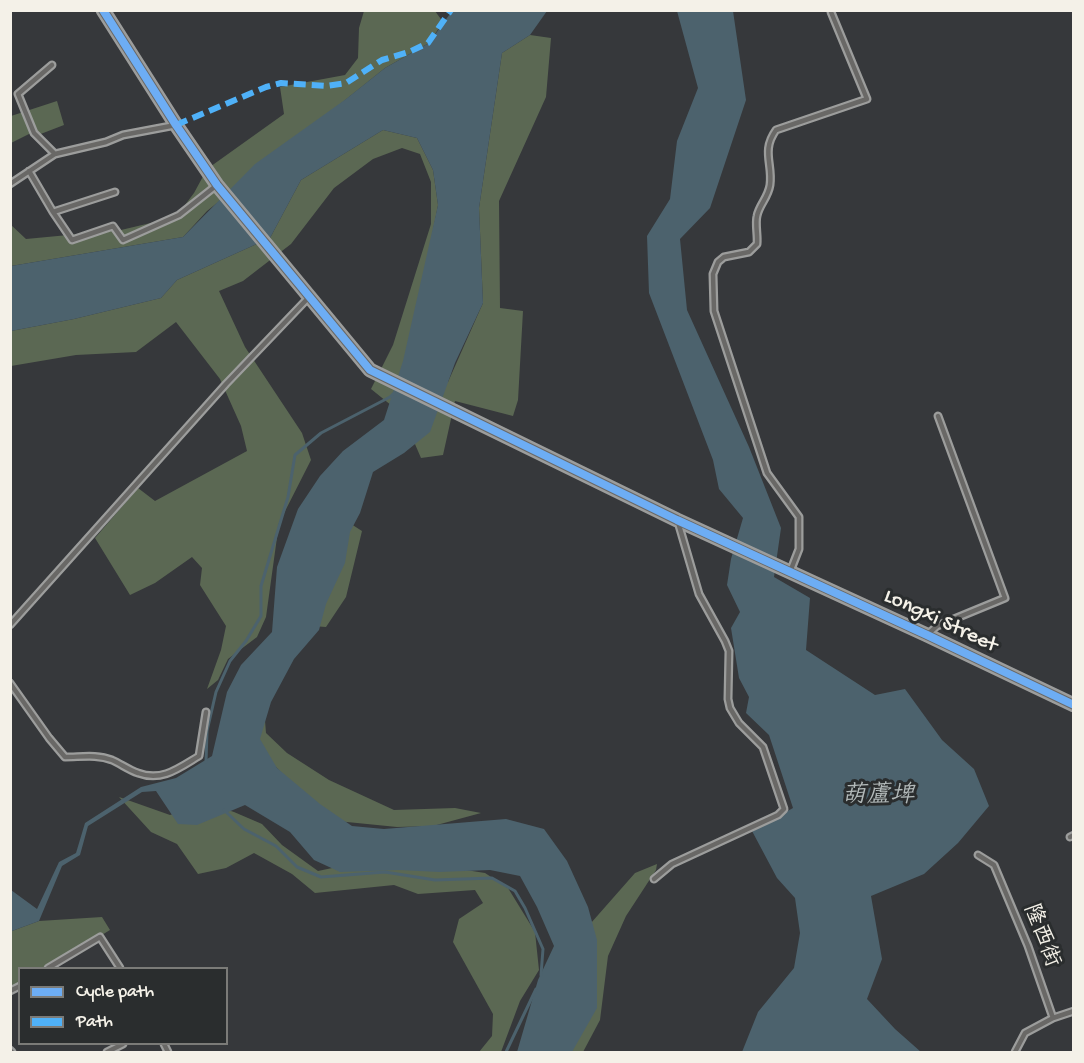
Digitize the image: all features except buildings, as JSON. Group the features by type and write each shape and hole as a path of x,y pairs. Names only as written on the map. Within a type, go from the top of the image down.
{"street":[{"name":"Longxi Street","path":"103,10 217,185 370,370 677,520 1074,705"}],"lane":[{"path":"790,572 799,549 799,517 767,473 714,311 713,274 718,262 724,257 749,252 758,244 757,216 768,196 770,182 767,154 770,139 776,130 867,99 831,12"},
{"path":"52,65 18,94 34,133 55,154"},
{"path":"10,184 55,154 106,142 123,135 176,125"},
{"path":"29,171 72,240 113,226 123,240 179,215 217,185"},
{"path":"53,212 115,192"},
{"path":"10,625 226,384 310,296"},
{"path":"927,635 937,626 1005,598 938,416"},
{"path":"654,879 672,864 778,814 784,809 763,747 739,723 730,708 728,699 729,651 699,594 677,520"},
{"path":"10,683 48,738 65,758 90,756 111,760 137,773 155,777 170,773 199,756 206,712"},
{"name":"隆西街","path":"978,855 994,865 1028,946 1053,1018"},
{"path":"51,967 100,937 119,967"},
{"path":"1015,1053 1025,1033 1053,1018 1074,1011"},
{"path":"108,1053 121,1045"}],"green space":[{"path":"364,11 435,11 443,22 429,43 385,68 207,211 183,237 11,266 10,224 26,239 121,230 176,217 194,193 207,169 284,114 280,87 345,75 358,58 359,28"},
{"path":"530,35 551,38 546,97 499,201 500,308 523,311 518,400 513,416 455,401 443,455 421,458 402,414 371,389 393,345 431,224 431,182 420,154 402,148 373,159 334,188 291,244 243,281 219,291 245,347 302,433 311,460 279,523 266,617 257,637 228,659 218,680 207,689 221,650 226,626 200,585 202,568 192,557 155,583 130,595 95,538 138,488 155,501 247,451 241,426 220,379 176,322 136,352 76,355 11,366 11,331 74,319 161,298 177,280 270,238 301,180 383,130 417,138 433,170 438,205 428,256 448,382 483,303 479,208 502,53"},
{"path":"57,101 64,125 38,135 35,131 11,143 11,116"},
{"path":"351,524 362,531 346,597 326,627 312,626"},
{"path":"264,708 266,733 287,753 329,780 394,810 455,808 481,813 433,826 397,827 327,820 251,741"},
{"path":"119,797 170,815 207,803 234,812 262,824 282,845 318,871 351,864 447,867 485,873 508,888 535,932 539,970 520,1001 501,1052 479,1052 492,1036 493,1014 453,942 459,919 483,903 475,890 418,894 394,885 315,893 292,874 254,853 226,868 198,874 177,844 151,832"},
{"path":"657,864 656,870 626,916 608,956 600,1020 583,1052 539,1052 591,923 635,873"},
{"path":"102,917 110,930 50,967 18,967 18,987 11,991 12,931 39,921"}],"water":[{"path":"452,11 547,11 530,35 502,53 479,208 483,303 455,363 430,432 404,453 373,472 360,513 350,532 345,563 326,604 319,630 294,659 271,702 260,739 277,768 320,804 352,826 384,829 506,819 544,829 567,861 588,907 597,940 597,1008 572,1052 517,1052 538,980 554,946 520,876 490,870 340,872 314,860 290,832 245,805 197,825 178,824 156,791 142,792 88,826 80,855 62,866 39,921 12,931 11,934 11,890 37,909 59,862 76,853 85,823 141,787 176,778 212,756 227,692 241,665 272,632 277,567 298,509 320,476 343,451 384,420 403,361 438,205 433,170 417,138 383,130 301,180 270,238 177,280 161,298 74,319 11,331 11,266 183,237 255,164 385,68 429,43"},
{"name":"葫蘆埤","path":"677,11 733,11 746,100 710,208 680,239 687,310 749,447 781,528 774,577 810,598 806,650 875,695 905,689 942,740 974,769 989,806 958,843 924,874 871,896 882,959 867,999 921,1052 742,1052 758,1012 794,968 800,933 795,898 777,878 752,831 793,808 769,735 746,713 749,697 739,678 731,628 740,612 727,585 731,559 743,518 719,489 713,460 649,293 647,236 670,199 677,141 698,88"}],"waterway":[{"path":"206,762 207,731 216,692 230,661 246,641 261,616 261,586 288,497 295,455 321,433 394,393"},
{"path":"224,810 244,829 276,846 297,867 321,877 385,872 435,880 492,878 515,891 525,908 543,949 541,975"},
{"path":"506,1052 536,989"}],"marked path":[{"path":"176,125 266,87 281,83 327,86 346,83 382,60 409,52 428,43 451,10"}],"cycle path":[{"path":"103,10 217,185 370,370 677,520 1074,705"}]}
